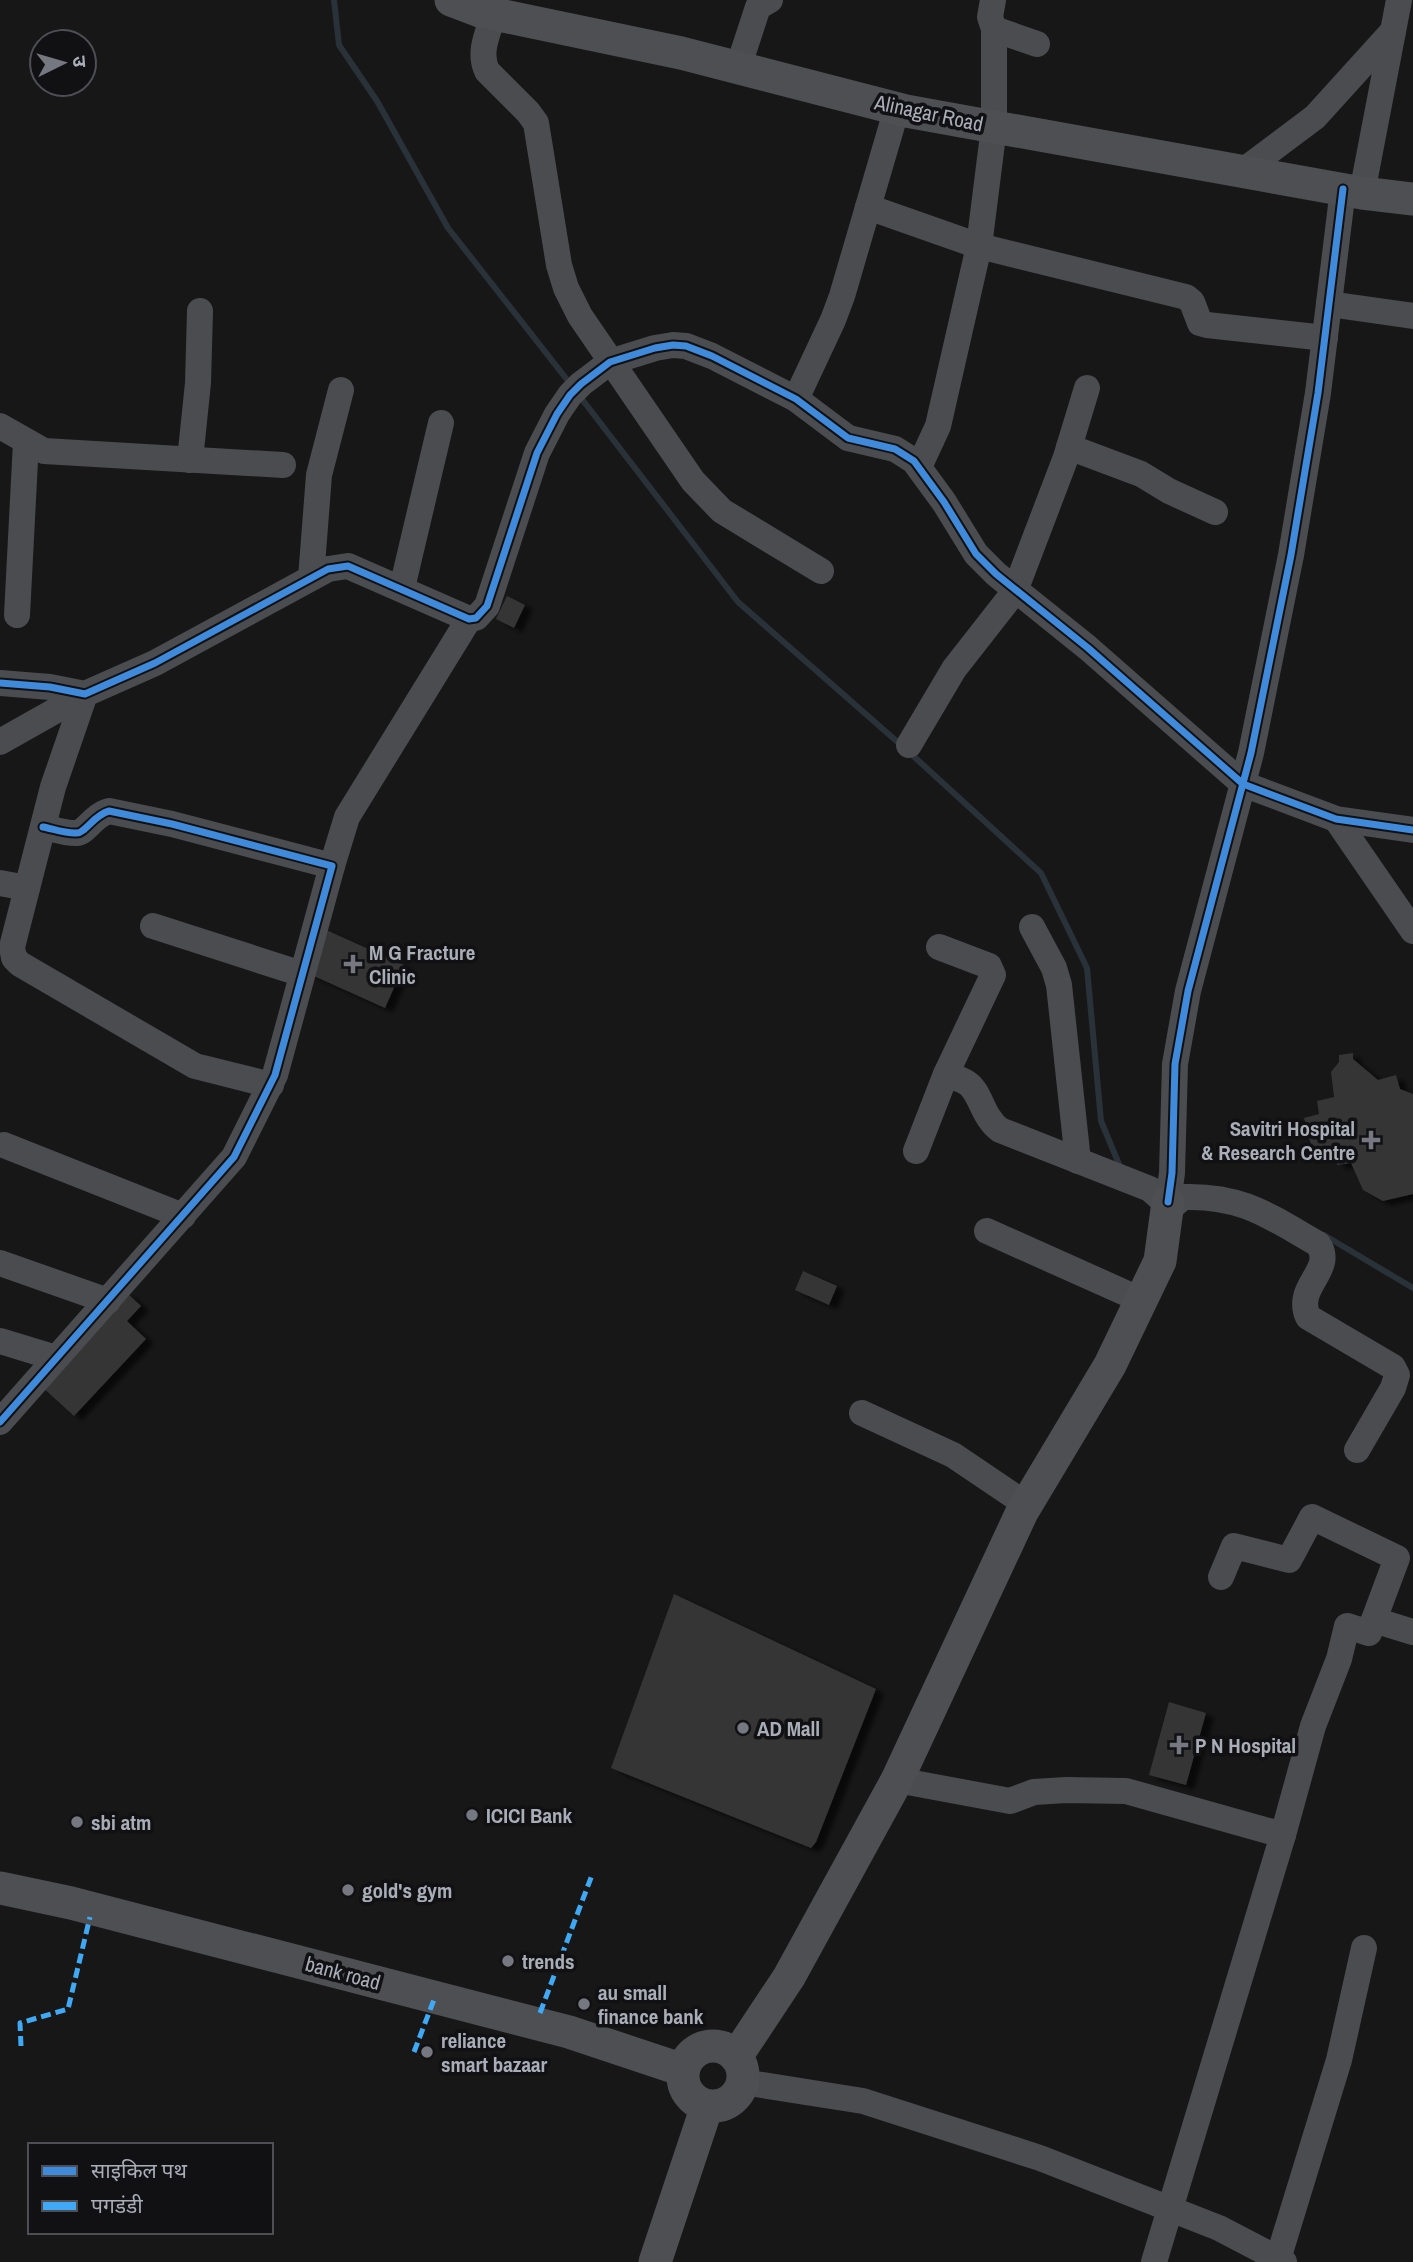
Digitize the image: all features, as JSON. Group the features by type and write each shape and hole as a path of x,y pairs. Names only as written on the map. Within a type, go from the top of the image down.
{"main road":[{"name":"Alinagar Road","path":"451,0 494,14 681,53 897,108 1353,191 1410,205"},
{"path":"739,2069 728,2049 709,2045 692,2053 683,2070 685,2089 690,2097 707,2106 726,2104 739,2091 739,2069 897,1780 1027,1505 1110,1365 1160,1261 1168,1201"},
{"name":"bank road","path":"0,1888 71,1903 569,2032 683,2070"},
{"path":"654,2262 707,2106"}],"street":[{"path":"919,467 938,426 979,246 994,127 994,29 990,17 993,0"},
{"path":"1168,1201 1172,1173 1175,1064 1186,1003 1243,783 1291,555 1329,304 1399,0"},
{"path":"738,68 756,2"},
{"path":"494,14 482,53 483,64 486,71 536,123 559,265 566,288 580,316 693,481 722,511 821,570"},
{"path":"994,29 1037,44"},
{"path":"1242,171 1315,117 1393,31"},
{"path":"796,398 833,320 897,108"},
{"path":"868,207 979,246 1186,297 1192,302 1200,323 1325,338"},
{"path":"1329,304 1413,316"},
{"path":"190,460 198,383 200,311"},
{"path":"0,742 85,694 155,663 328,569 348,566 469,619 476,618 487,606 537,453 557,414 575,389 610,362 654,348 686,346 796,398 849,438 895,449 919,467 976,554 1015,591 1088,648 1243,783 1336,819 1413,830"},
{"path":"909,745 954,669 1015,591 1069,447 1087,388"},
{"path":"311,578 319,475 341,390"},
{"path":"402,588 440,423"},
{"path":"0,426 44,451 283,465"},
{"path":"17,615 26,442"},
{"path":"1069,447 1141,474 1168,491 1215,512"},
{"path":"0,1422 234,1157 275,1075 347,817 469,619"},
{"path":"0,683 50,687 85,694"},
{"path":"85,694 53,787 12,947 14,958 195,1066 271,1085"},
{"path":"43,827 78,833 99,814 109,811 172,824 332,866"},
{"path":"1336,819 1413,931"},
{"path":"0,883 27,888"},
{"path":"153,926 302,974"},
{"path":"1032,927 1054,968 1059,985 1078,1161"},
{"path":"916,1151 946,1074 993,975 989,966 939,947"},
{"path":"946,1074 966,1082 971,1087 987,1118 1000,1130 1150,1189 1168,1201 1183,1197 1229,1199 1253,1207 1318,1244 1323,1250 1324,1260 1304,1299 1303,1308 1308,1317 1393,1367 1397,1375 1393,1388 1357,1450"},
{"path":"4,1145 183,1216"},
{"path":"987,1231 1141,1300"},
{"path":"0,1263 108,1301"},
{"path":"0,1341 57,1358"},
{"path":"862,1413 953,1455 1027,1505"},
{"path":"1154,2262 1283,1835 1313,1726 1339,1659 1347,1626 1369,1633 1397,1558 1312,1517 1289,1560 1234,1546 1221,1577"},
{"path":"1374,1620 1413,1632"},
{"path":"897,1780 1010,1801 1034,1793 1066,1790 1126,1791 1283,1835"},
{"path":"739,2069 863,2101 1040,2158 1219,2228 1281,2261 1339,2060 1364,1948"}],"building":[{"path":"507,596 525,605 514,628 496,619"},
{"path":"324,929 404,965 385,1008 305,972"},
{"path":"1353,1053 1353,1059 1378,1080 1396,1075 1400,1089 1413,1094 1413,1194 1383,1201 1363,1190 1351,1163 1337,1165 1335,1153 1314,1156 1304,1118 1319,1114 1317,1101 1334,1097 1331,1072 1339,1062 1339,1055"},
{"path":"803,1271 837,1286 829,1305 795,1290"},
{"path":"127,1293 141,1306 127,1321 146,1339 74,1416 41,1386"},
{"name":"AD Mall","path":"674,1594 876,1689 816,1842 811,1848 611,1768"},
{"path":"1169,1702 1206,1713 1186,1785 1149,1775"}],"waterway":[{"path":"334,0 339,45 377,101 448,228 572,386"},
{"path":"578,394 738,602 901,745"},
{"path":"909,752 1041,873 1087,968 1101,1121 1121,1169"},
{"path":"1324,1235 1413,1288"}],"marked path":[{"path":"540,2013 592,1875"},
{"path":"21,2046 20,2023 68,2009 90,1917"},
{"path":"414,2052 435,1997"}],"cycle path":[{"path":"1168,1202 1172,1173 1175,1064 1188,991 1251,753 1291,555 1318,393 1343,189"},
{"path":"0,683 50,687 85,694 155,663 328,569 348,566 469,619 476,618 487,606 537,453 570,395 610,362 655,348 686,346 712,356 796,399 848,438 895,449 914,461 944,502 976,554 996,574 1088,648 1243,784 1336,819 1413,830"},
{"path":"0,1422 234,1157 275,1075 332,866 172,824 109,811 77,833 43,827"}],"place":[{"name":"M G Fracture Clinic","path":"353,964"},
{"name":"Savitri Hospital & Research Centre","path":"1371,1140"},
{"name":"AD Mall","path":"743,1728"},
{"name":"P N Hospital","path":"1179,1745"},
{"name":"ICICI Bank","path":"472,1815"},
{"name":"sbi atm","path":"77,1822"},
{"name":"gold's gym","path":"348,1890"},
{"name":"trends","path":"508,1961"},
{"name":"au small finance bank","path":"584,2004"},
{"name":"reliance smart bazaar","path":"427,2052"}]}
